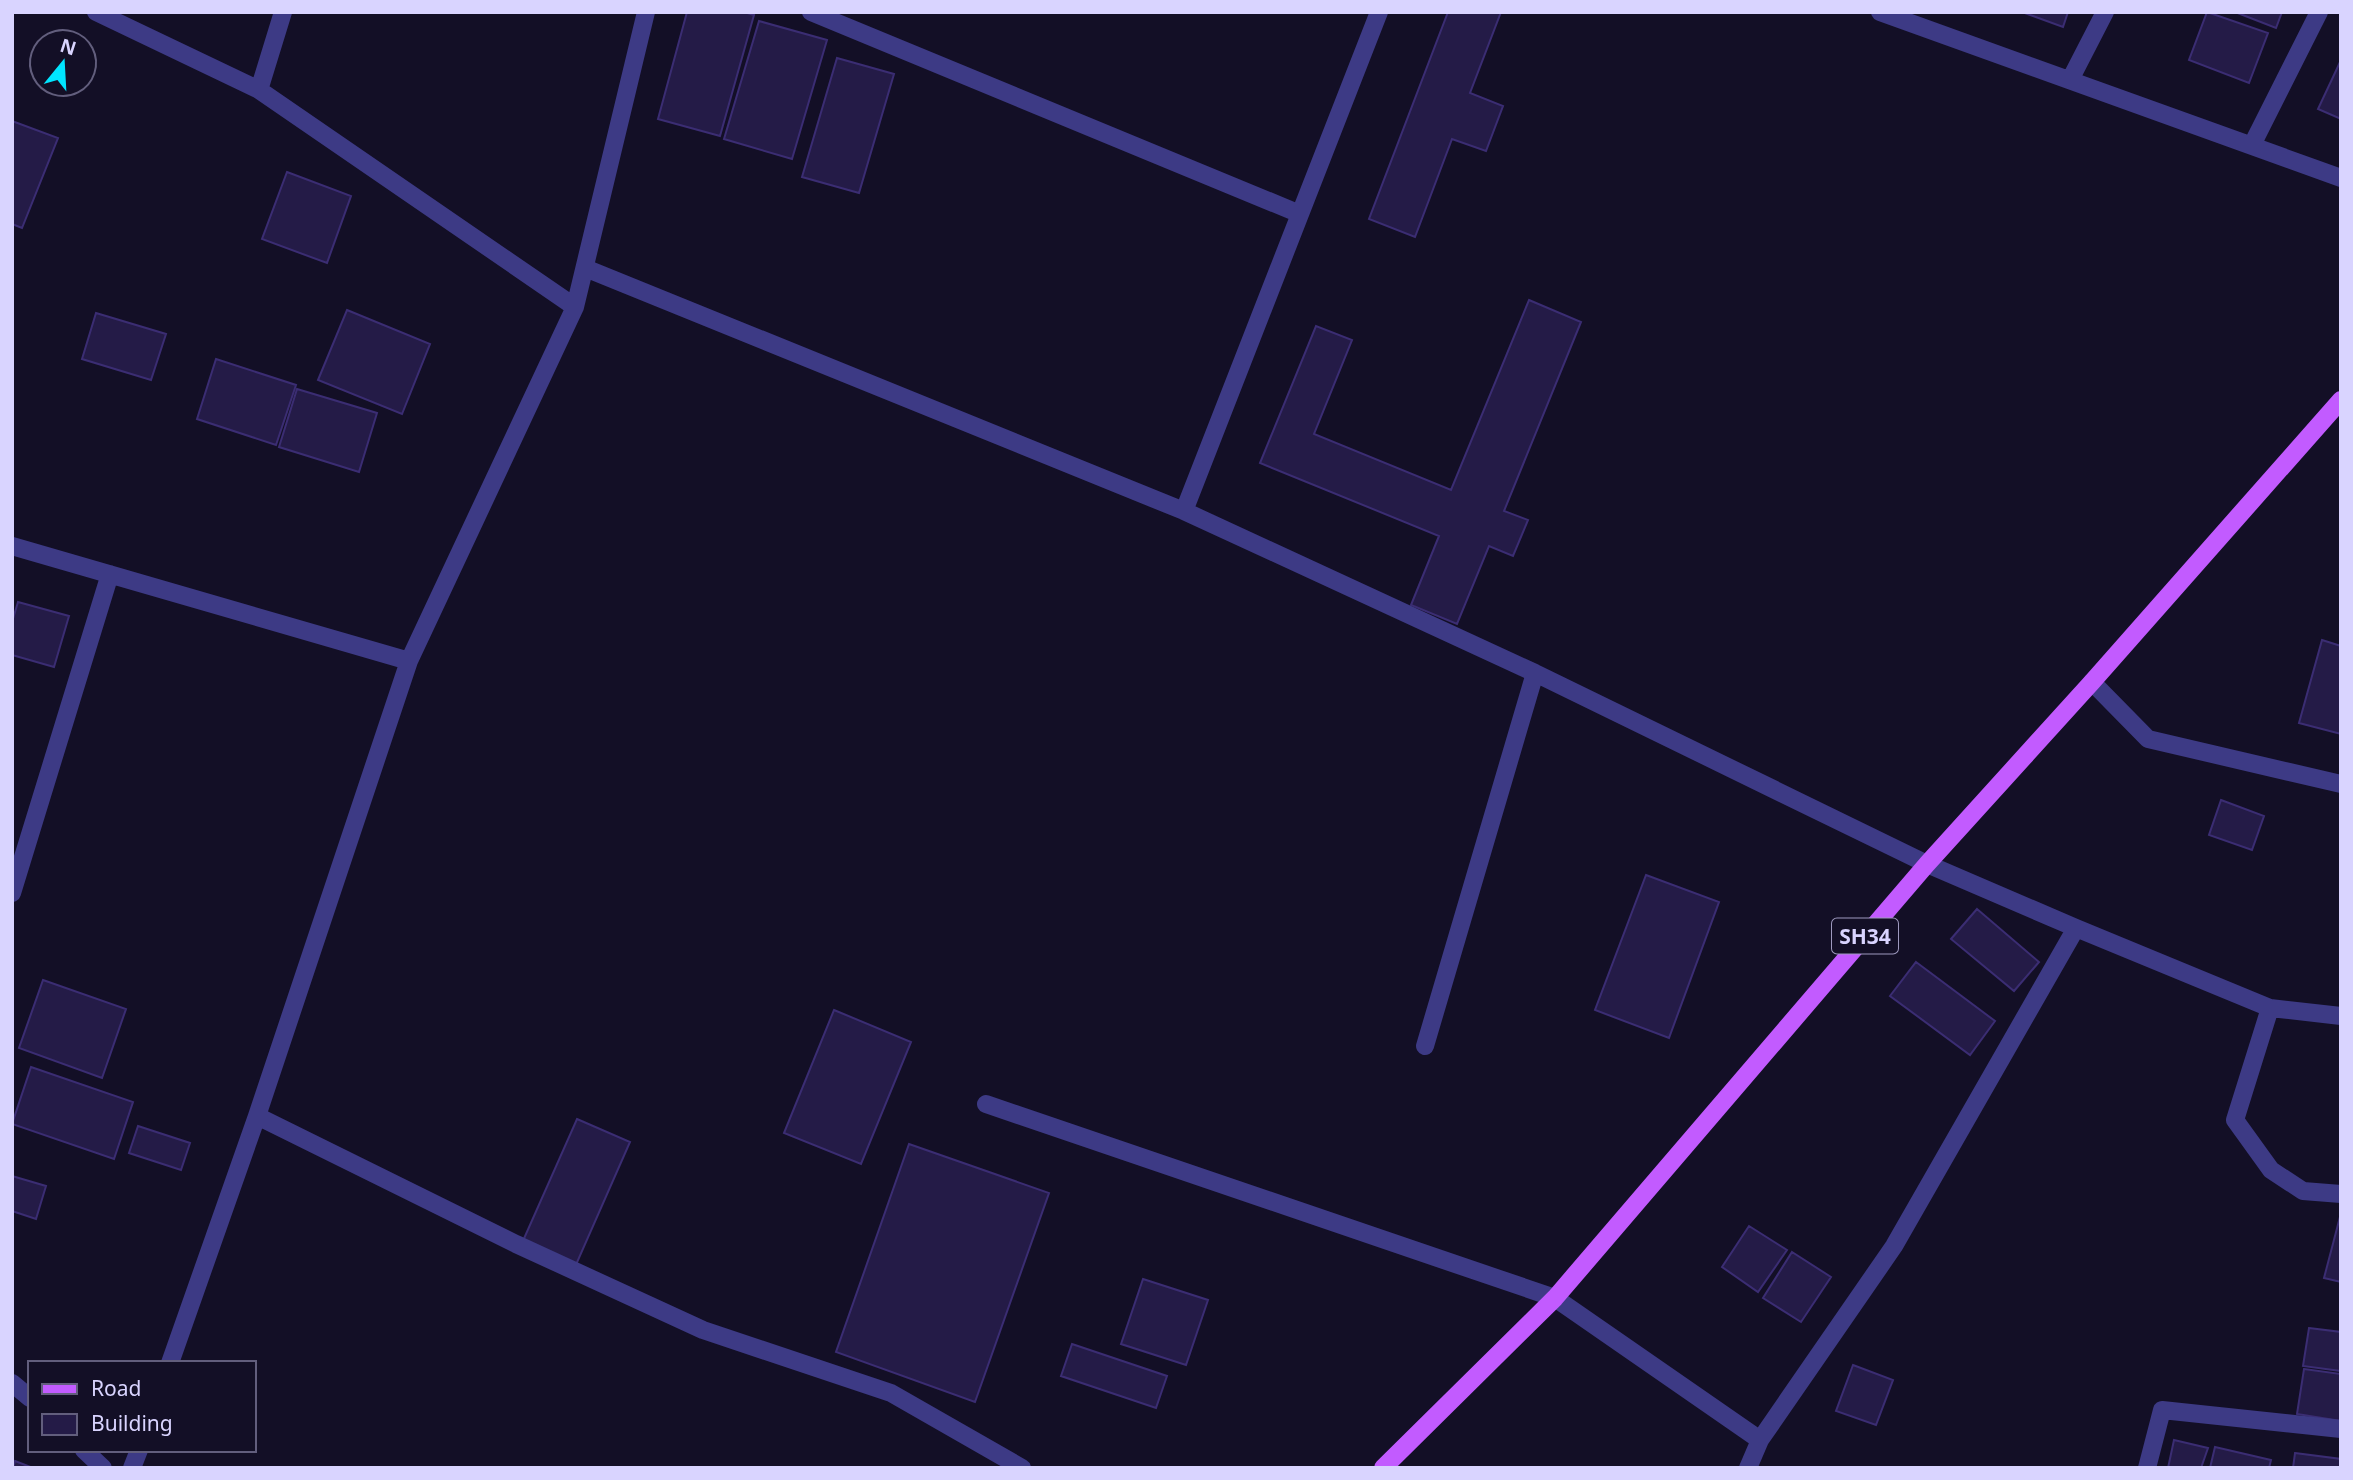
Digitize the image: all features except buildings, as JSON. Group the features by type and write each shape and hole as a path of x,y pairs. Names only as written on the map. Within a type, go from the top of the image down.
{"main road":[{"name":"SH34","path":"1383,1468 1555,1298 1927,864 2341,400"}],"street":[{"path":"96,12 259,90 575,307"},
{"path":"259,90 283,12"},
{"path":"171,1361 257,1116 409,660 575,307 646,12"},
{"path":"811,12 1300,214"},
{"path":"1184,511 1379,12"},
{"path":"1881,12 2341,177"},
{"path":"2070,80 2105,12"},
{"path":"2252,145 2319,12"},
{"path":"584,268 1184,511 1535,673 1927,864 2076,928 2270,1008 2341,1016"},
{"path":"12,546 409,660"},
{"path":"12,893 110,574"},
{"path":"1425,1046 1535,673"},
{"path":"2092,682 2148,739 2341,784"},
{"path":"1748,1468 1760,1440 1894,1246 2076,928"},
{"path":"2270,1008 2235,1120 2271,1170 2303,1191 2341,1194"},
{"path":"986,1104 1555,1298 1760,1440"},
{"path":"257,1116 516,1244 703,1330 891,1393 1022,1468"},
{"path":"12,1383 28,1396"},
{"path":"2147,1468 2162,1410 2341,1429"},
{"path":"86,1452 103,1468"}]}
